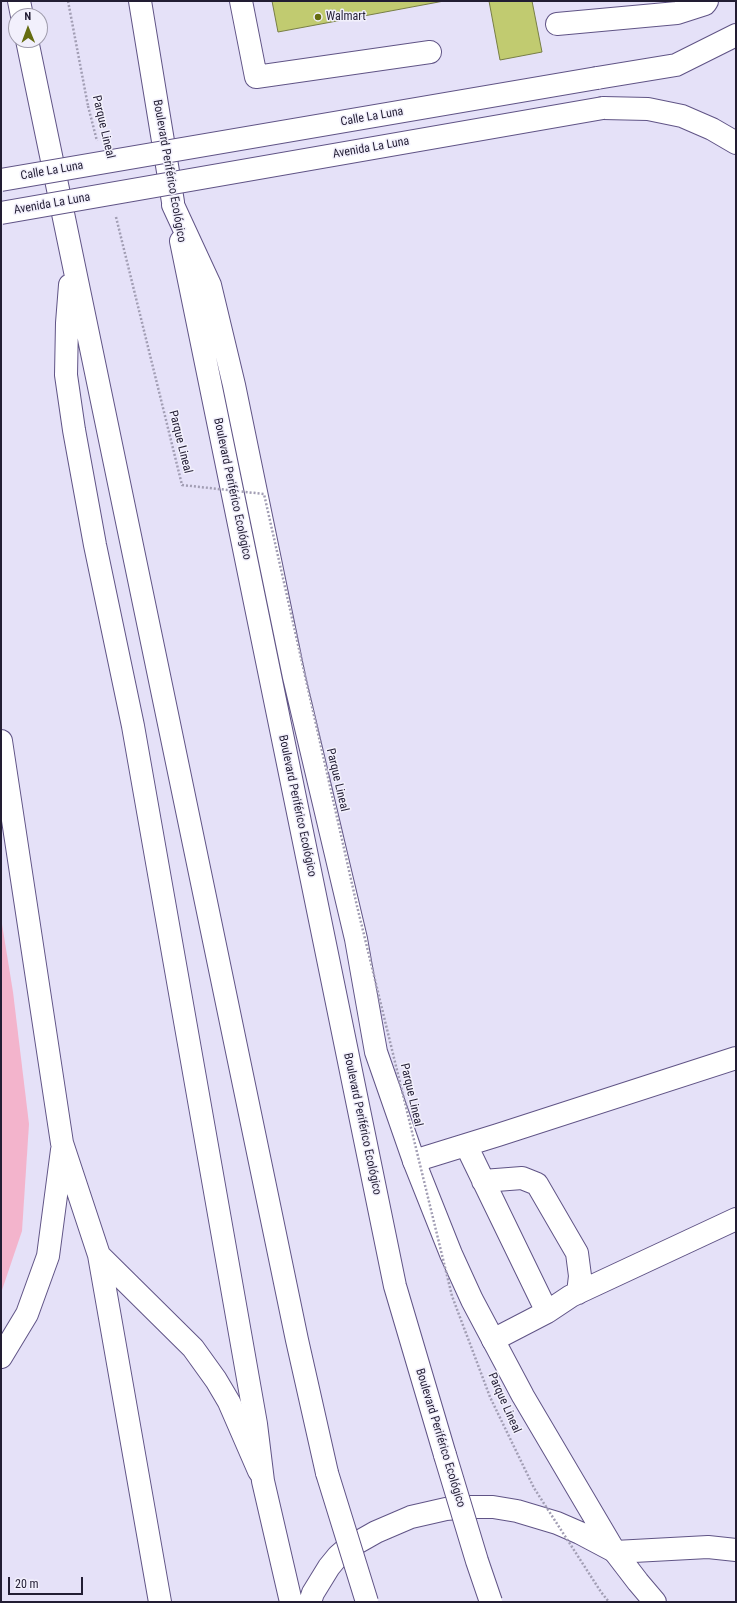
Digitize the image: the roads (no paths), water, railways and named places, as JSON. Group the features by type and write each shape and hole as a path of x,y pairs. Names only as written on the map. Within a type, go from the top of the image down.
{"main road":[{"name":"Boulevard Periférico Ecológico","path":"140,1 173,204 395,1286 477,1561 491,1602"},
{"path":"241,1 256,77 430,52"},
{"path":"557,24 677,13 705,4 707,1"},
{"name":"Calle La Luna","path":"1,180 676,65 736,35"},
{"path":"29,48 297,1340 328,1473 367,1602"},
{"name":"Avenida La Luna","path":"1,213 603,108 648,109 682,116 712,129 736,143"},
{"path":"173,204 210,285 214,300 234,385 294,677 356,939 376,1052 414,1161 450,1254 522,1396 615,1552 652,1598 673,1602"},
{"path":"72,258 67,323 66,375 74,430 95,545 133,726 254,1416 263,1481 291,1602"},
{"path":"1,741 62,1143 99,1255 160,1602"},
{"path":"414,1161 736,1058"},
{"path":"1,1357 27,1314 48,1256 62,1143"},
{"path":"466,1145 547,1312"},
{"path":"483,1181 522,1178 537,1184 577,1253 580,1276 578,1293"},
{"path":"493,1340 547,1312 578,1293 736,1219"},
{"path":"99,1255 192,1348 216,1380 229,1402 263,1481"},
{"path":"310,1602 313,1593 329,1567 346,1549 376,1532 411,1516 446,1509 493,1507 517,1510 557,1523 580,1533 615,1552 708,1547 736,1550"}],"place":[{"name":"Walmart","path":"318,17"}]}
